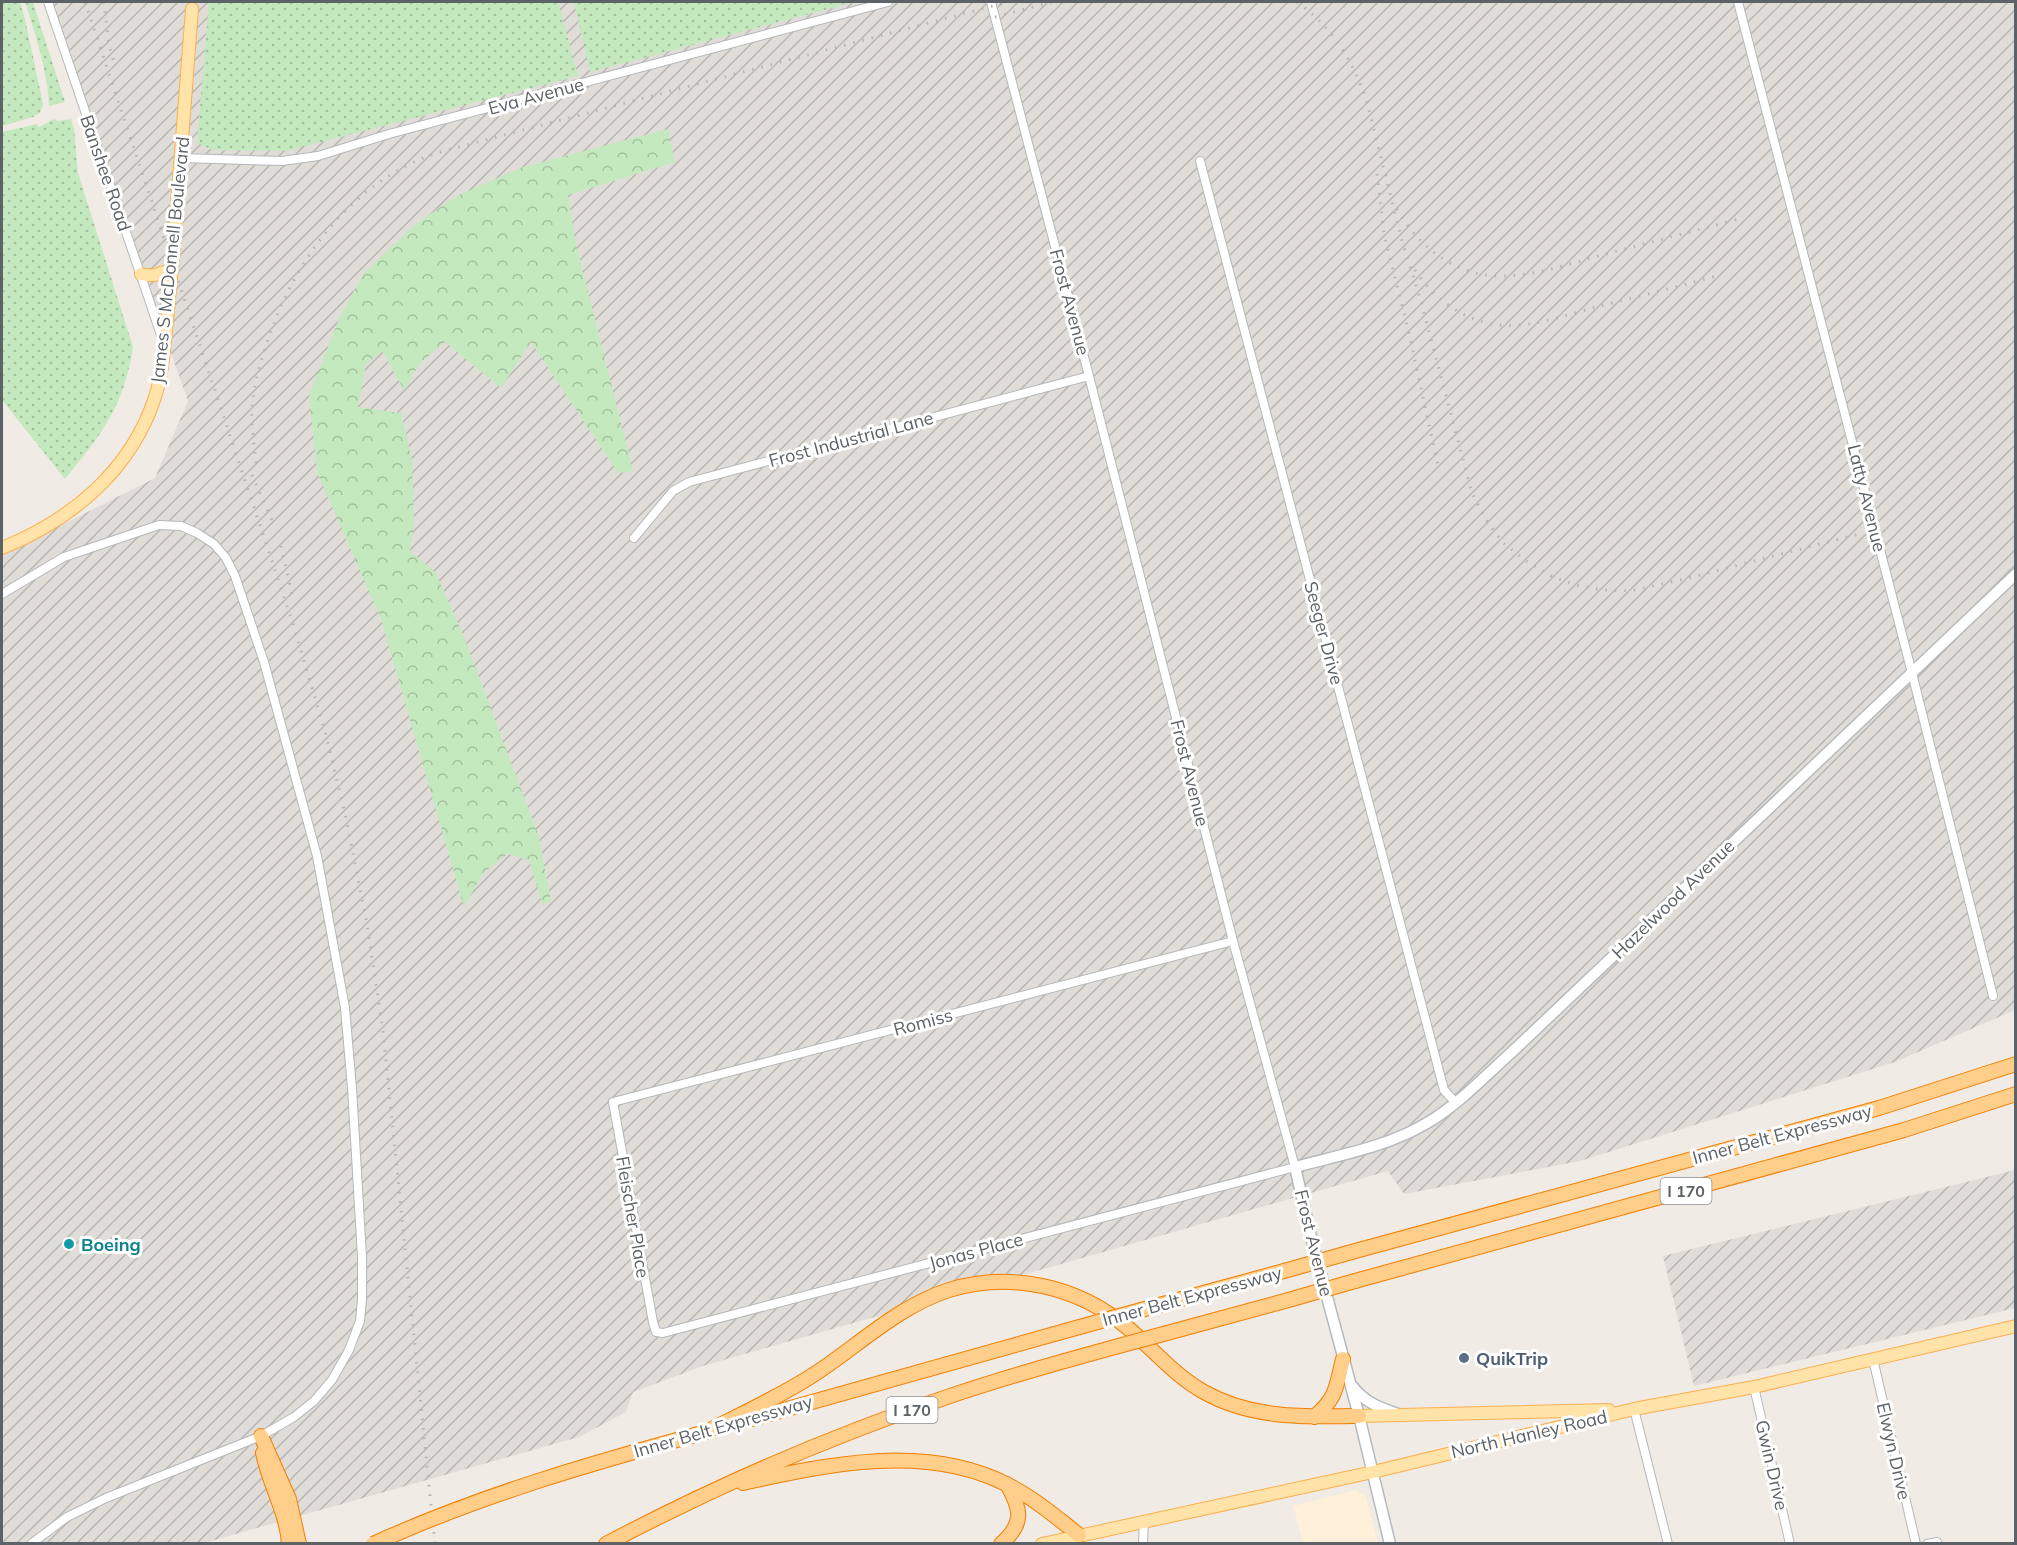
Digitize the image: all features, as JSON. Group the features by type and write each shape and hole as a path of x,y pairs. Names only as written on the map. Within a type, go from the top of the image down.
{"highway":[{"name":"Inner Belt Expressway","path":"373,1544 456,1508 580,1467 1083,1326 1879,1108 2016,1064"},
{"name":"Inner Belt Expressway","path":"606,1544 715,1490 800,1452 901,1413 1013,1376 1894,1133 2016,1094"},
{"path":"706,1432 810,1377 916,1304 934,1295 965,1286 996,1282 1045,1286 1090,1302 1128,1328 1187,1382 1219,1399 1265,1414 1314,1417 1359,1416"},
{"path":"1314,1417 1334,1396 1343,1359"},
{"path":"261,1436 266,1470 285,1520 289,1544"},
{"path":"261,1436 289,1499 299,1544"},
{"path":"715,1490 807,1469 868,1461 902,1461 959,1467 1006,1484 1041,1505 1079,1535"},
{"path":"1001,1544 1016,1526 1019,1513 1015,1499 1006,1484"}],"main road":[{"name":"James S McDonnell Boulevard","path":"2,548 27,538 57,521 101,486 135,441 149,412 162,368 192,9"},
{"path":"141,274 160,275 172,269"},
{"name":"North Hanley Road","path":"1042,1544 1373,1472 1634,1409 1754,1387 2016,1326"},
{"path":"1359,1416 1634,1409"}],"street":[{"name":"Banshee Road","path":"48,2 164,345"},
{"name":"Eva Avenue","path":"181,158 282,161 318,156 389,134 888,2"},
{"name":"Frost Avenue","path":"991,2 1233,941 1295,1167 1390,1544"},
{"name":"Latty Avenue","path":"1738,2 1912,673 1993,996"},
{"name":"Seeger Drive","path":"1200,161 1444,1090 1455,1102"},
{"name":"Frost Industrial Lane","path":"634,538 674,491 689,482 1089,376"},
{"path":"2,594 64,557 159,525 181,526 197,533 214,544 226,558 264,662 316,852 345,1008 352,1088 362,1299 360,1321 349,1350 332,1380 314,1401 294,1417 261,1436 106,1498 67,1517 32,1544"},
{"name":"Hazelwood Avenue","path":"1295,1167 1373,1146 1403,1135 1428,1123 1455,1102 1512,1052 2016,574"},
{"name":"Romiss","path":"613,1102 1233,941"},
{"name":"Fleischer Place","path":"613,1102 634,1226 656,1332"},
{"name":"Jonas Place","path":"656,1332 663,1333 1295,1167"},
{"name":"Elwyn Drive","path":"1873,1359 1916,1544"},
{"path":"1350,1382 1359,1395 1372,1404 1402,1416"},
{"name":"Gwin Drive","path":"1754,1387 1790,1544"},
{"path":"1634,1409 1668,1544"},
{"path":"1143,1544 1144,1520"},
{"path":"1927,1544 1937,1542"}],"shaded area":[{"path":"47,2 2015,2 2015,1010 1895,1062 1580,1161 1404,1194 1388,1171 706,1365 633,1392 626,1412 579,1437 204,1543 2,1544 2,555 155,478 188,401"},
{"path":"2015,1170 2015,1308 1694,1386 1663,1256"},
{"path":"1356,1490 1366,1497 1378,1543 1303,1543 1293,1506"}],"green space":[{"path":"2,2 20,3 43,104 40,113 33,117 2,126"},
{"path":"25,2 33,2 65,102 49,106 44,67"},
{"path":"209,2 558,2 578,76 286,151 213,150 197,143"},
{"path":"574,2 855,2 590,72"},
{"path":"54,119 58,121 71,119 78,173 133,347 124,386 110,418 65,479 2,400 2,132 37,124 39,127"},
{"path":"668,129 675,162 568,195 576,244 633,471 618,473 531,342 501,388 445,342 420,363 404,390 382,351 366,364 358,407 401,413 412,460 414,523 410,551 436,573 464,637 539,837 551,901 543,905 529,860 507,854 483,873 464,907 381,619 317,472 309,396 339,319 363,274 414,225 457,196 520,168"}],"railway":[{"path":"85,2 294,627 326,735 346,818 367,924 383,1031 435,1544"},
{"path":"104,2 109,45 115,66"},
{"path":"256,463 252,419 253,395 263,354 281,307 296,277 333,224 381,181 409,164 440,152 1008,2"},
{"path":"995,17 1052,2"},
{"path":"1297,2 1320,22 1339,44 1366,98 1402,241 1420,298 1472,493 1486,520 1502,542 1526,561 1553,577 1579,586 1630,591 1859,534"},
{"path":"1377,174 1384,234 1408,329 1439,470"},
{"path":"1397,209 1423,243 1446,260 1472,272 1500,276 1544,271 1739,219"},
{"path":"1415,270 1430,289 1448,305 1480,321 1505,325 1544,321 1716,276"},
{"path":"252,475 274,525"},
{"path":"281,546 293,598"}],"place":[{"name":"Boeing","path":"69,1244"},
{"name":"QuikTrip","path":"1464,1358"}]}
